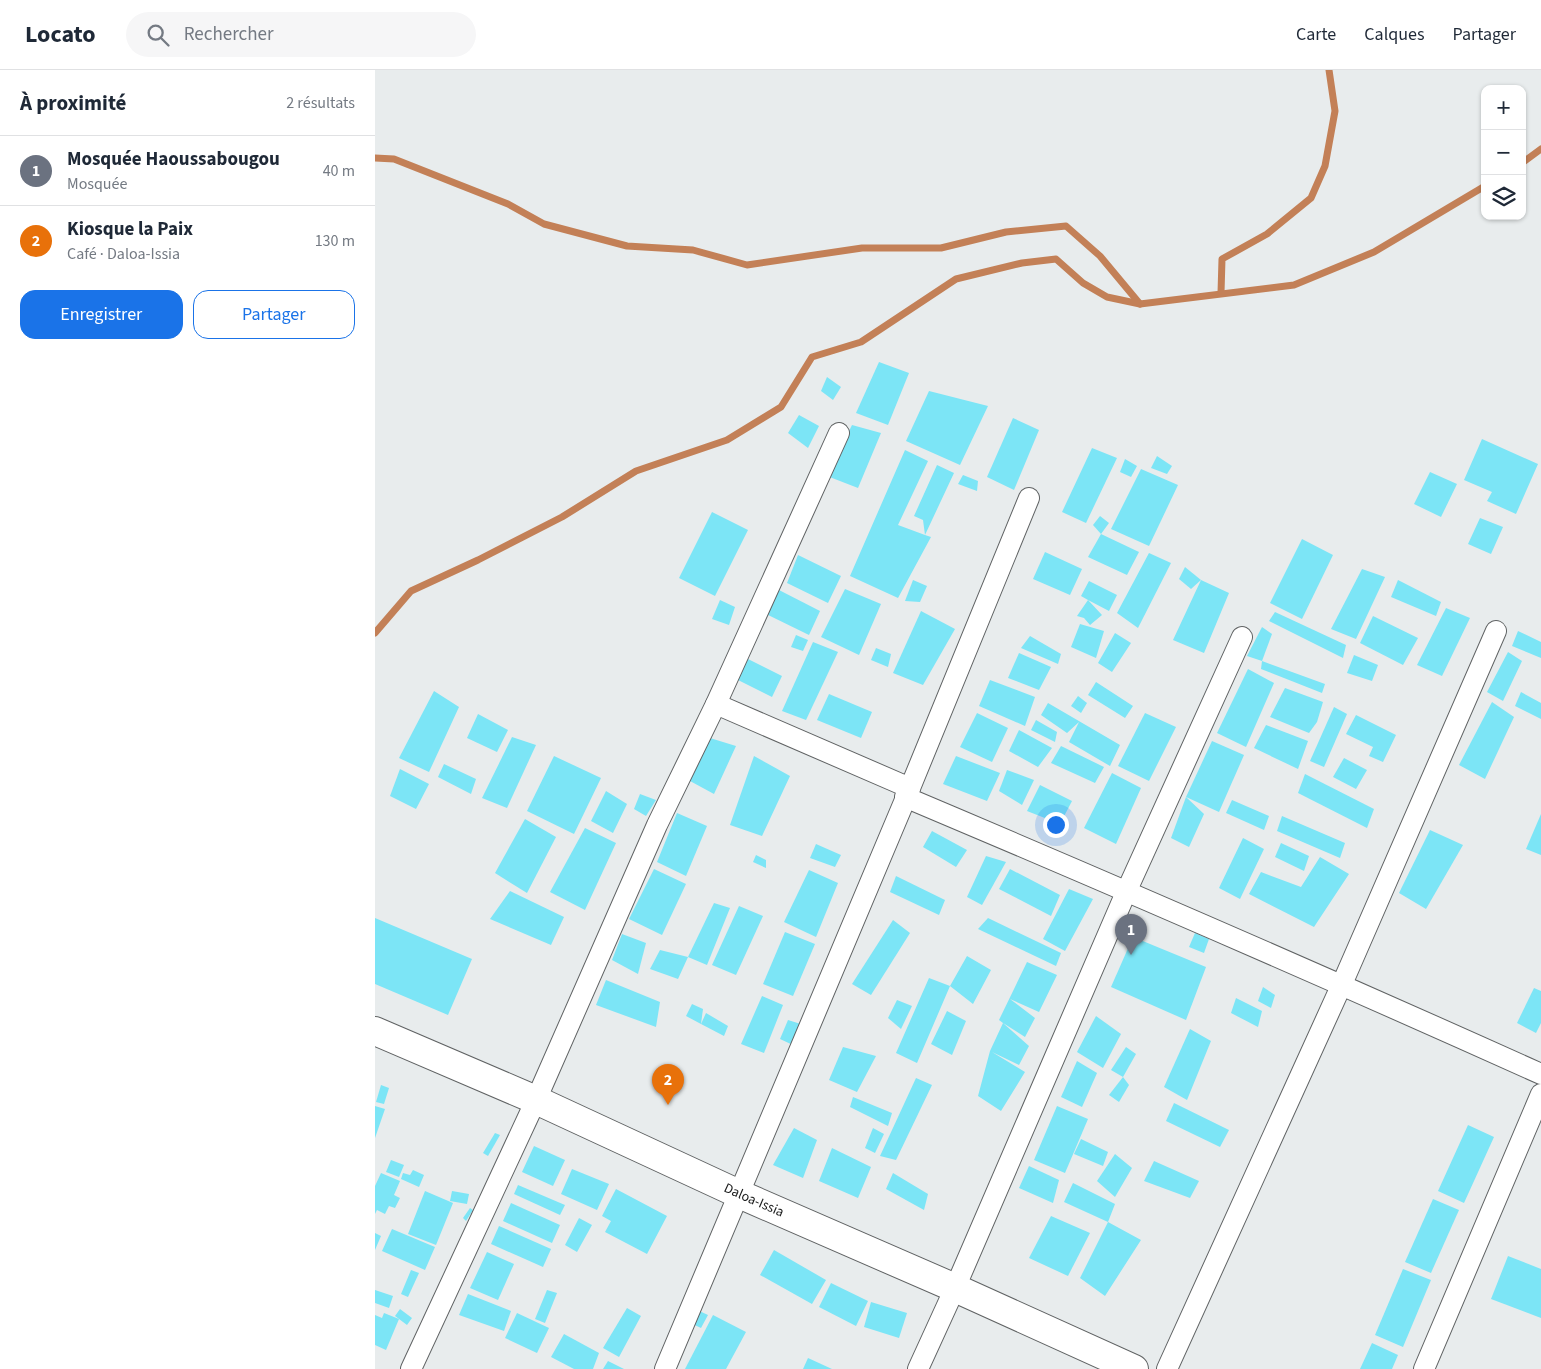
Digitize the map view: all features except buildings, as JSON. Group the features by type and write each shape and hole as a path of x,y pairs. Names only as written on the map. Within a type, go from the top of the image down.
{"main road":[{"name":"Daloa-Issia","path":"375,1031 536,1100 739,1194 955,1288 1134,1369"}],"street":[{"path":"411,1369 536,1100 657,825 716,704 839,433"},
{"path":"665,1369 1029,498"},
{"path":"1167,1369 1342,984 1496,631"},
{"path":"918,1369 955,1288 1127,890 1242,637"},
{"path":"716,704 907,793 1342,984 1541,1074"},
{"path":"1424,1369 1541,1094"}],"waterway":[{"path":"1221,293 1222,259 1267,234 1311,198 1325,166 1335,111 1329,70"},
{"path":"1526,160 1541,149"},
{"path":"375,158 394,159 508,204 544,224 627,246 693,250 747,265 862,248 941,248 1006,232 1066,226 1100,256 1140,304"},
{"path":"375,633 411,591 478,560 562,517 636,471 727,440 781,407 812,357 861,342 956,279 1022,263 1056,259 1083,283 1107,297 1140,304 1294,285 1374,252 1481,188"}],"place":[{"name":"Mosquée Haoussabougou","path":"1131,955"},
{"name":"Kiosque la Paix","path":"668,1105"}]}
